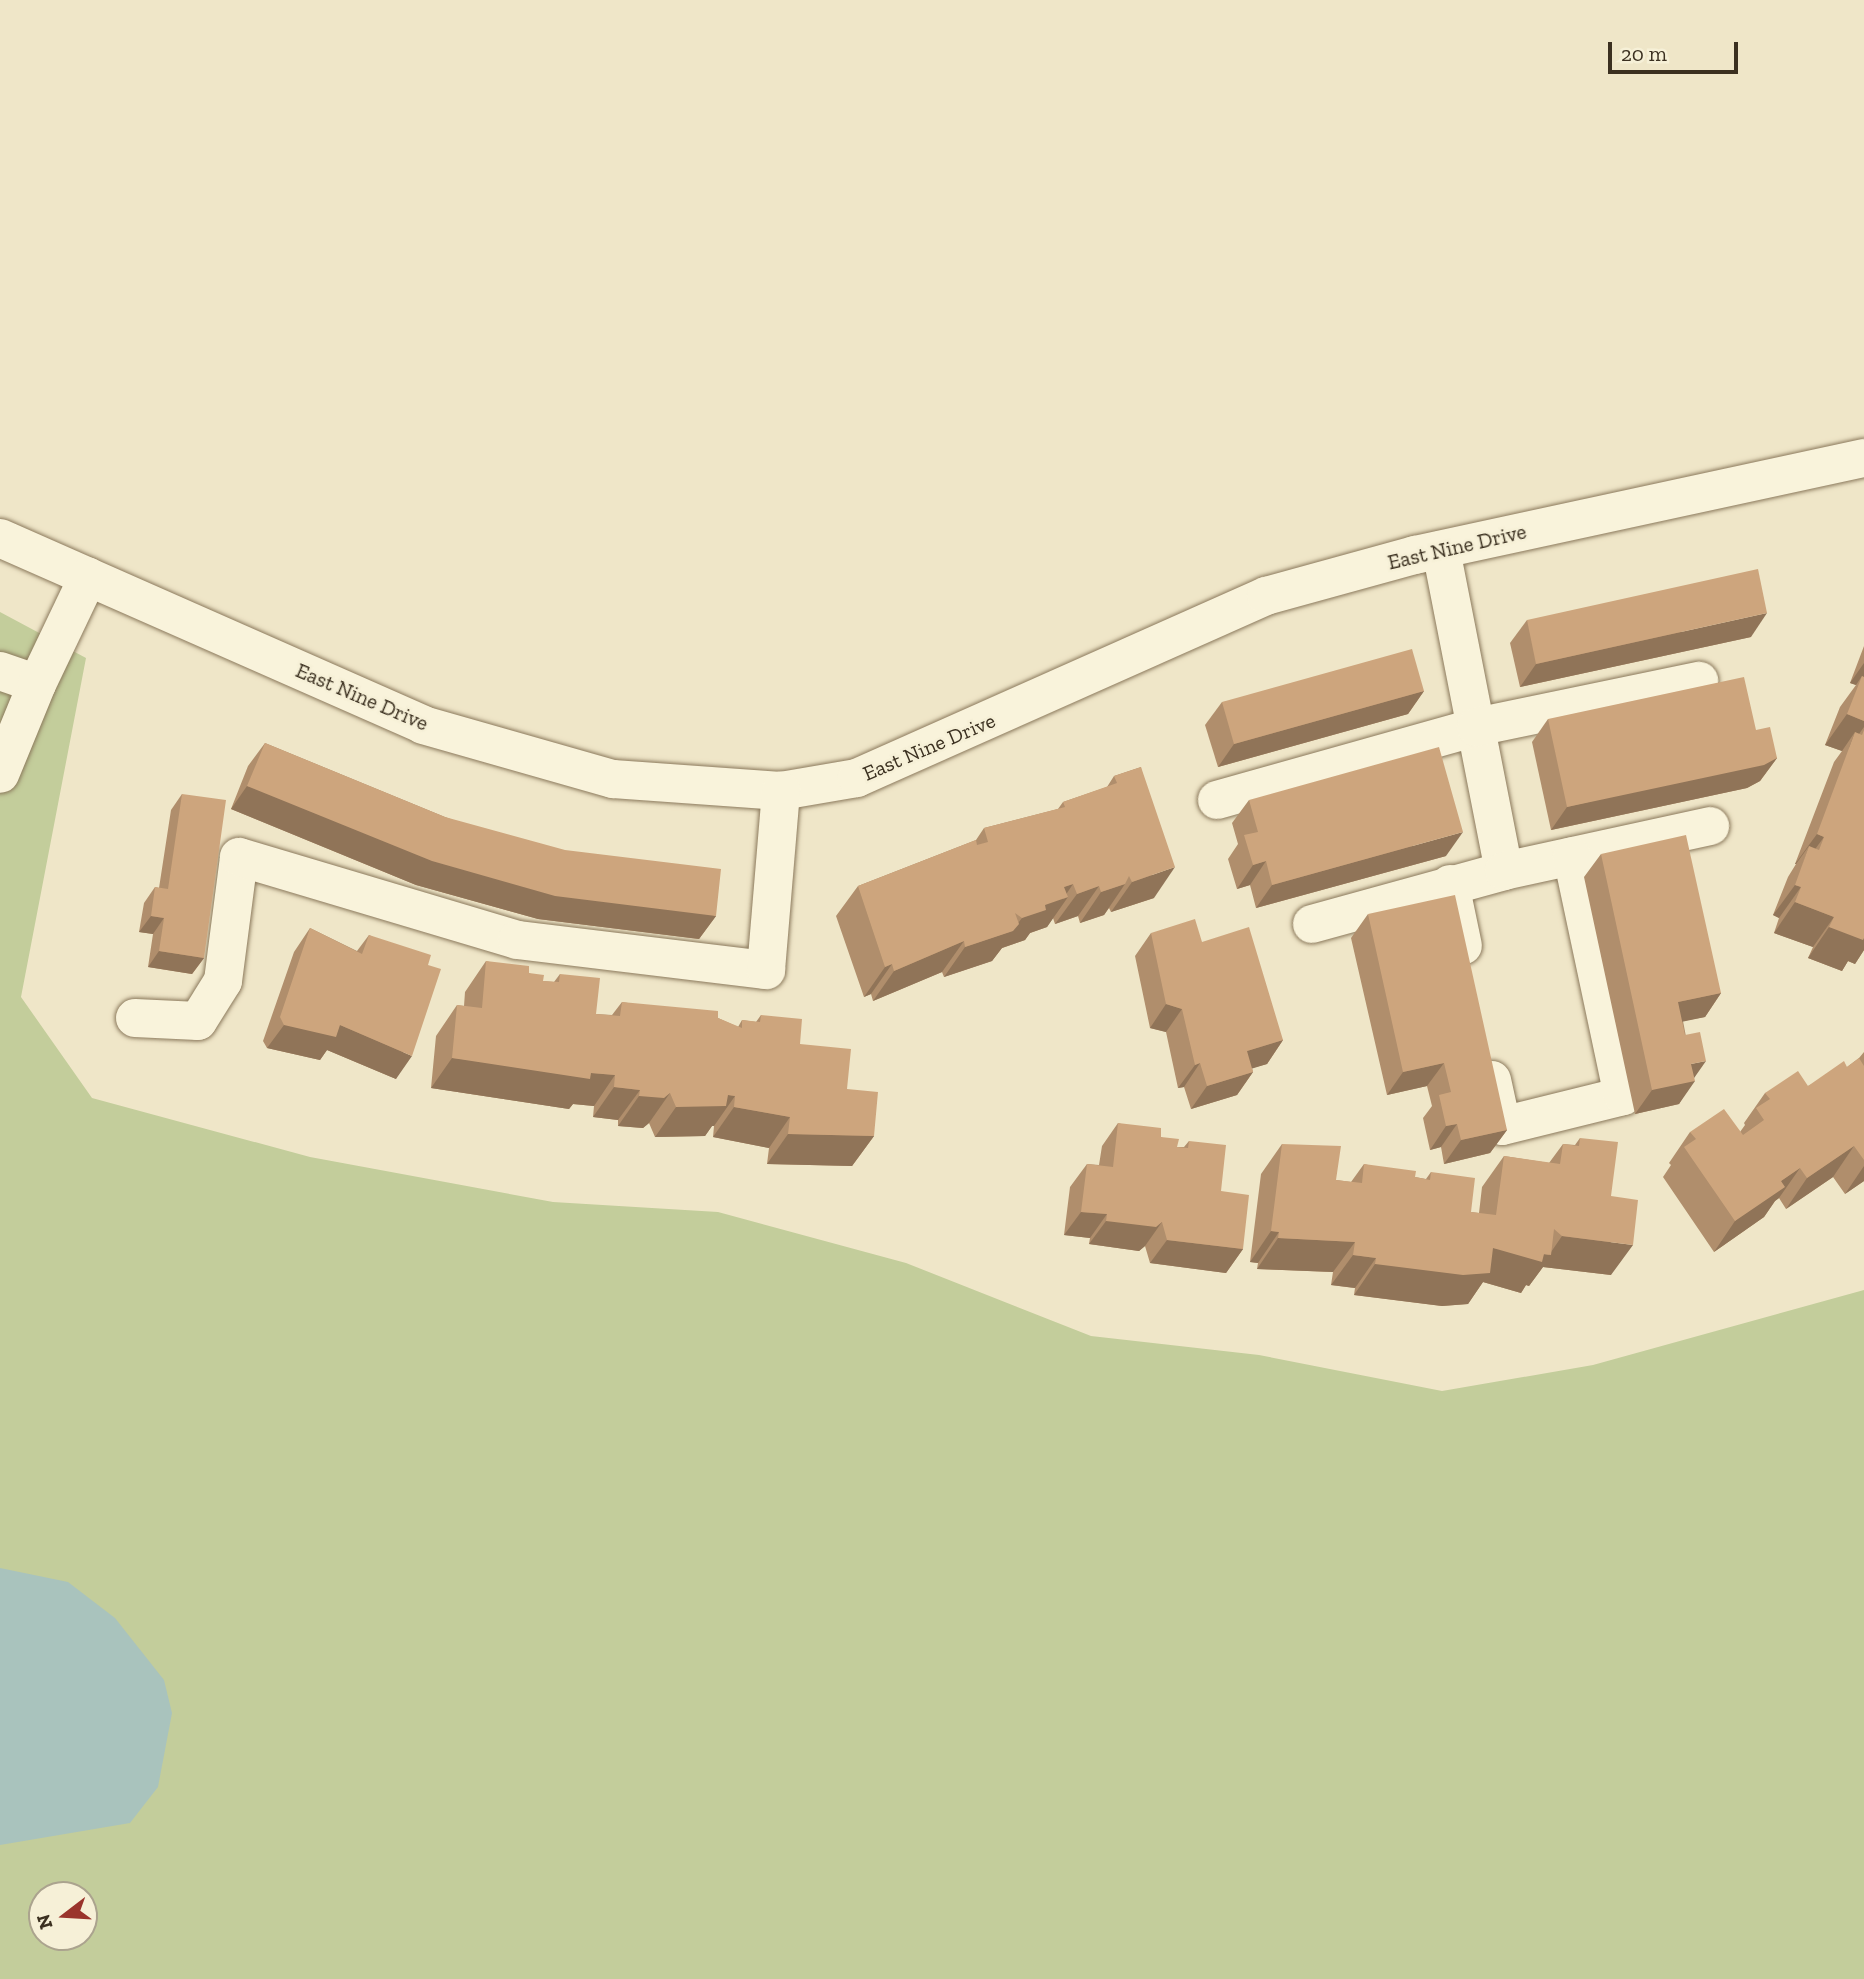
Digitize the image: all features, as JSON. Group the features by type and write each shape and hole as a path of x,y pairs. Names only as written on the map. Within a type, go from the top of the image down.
{"street":[{"name":"East Nine Drive","path":"0,538 423,725 613,779 781,791 857,778 1266,596 1441,550 1864,458"},
{"path":"1441,550 1504,871"},
{"path":"0,774 37,684 88,577"},
{"path":"0,671 37,684"},
{"path":"1217,800 1476,727 1699,681"},
{"path":"135,1018 198,1021 223,981 239,857 517,940 766,970 781,791"},
{"path":"1311,924 1450,884 1710,825"},
{"path":"1484,1045 1502,1126 1623,1096 1572,856"},
{"path":"1450,884 1470,978"}],"green space":[{"path":"0,612 86,658 21,997 92,1098 310,1157 553,1202 718,1212 906,1263 1091,1336 1259,1355 1442,1391 1593,1365 1864,1290 1864,1979 0,1979"}],"water":[{"path":"0,1568 68,1582 115,1618 164,1680 172,1713 158,1787 130,1823 0,1845"}],"building":[{"path":"1758,569 1767,613 1536,664 1527,620"},
{"path":"1412,649 1424,691 1234,744 1222,702"},
{"path":"1862,676 1864,677 1864,721 1847,714"},
{"path":"1744,677 1756,730 1770,727 1777,758 1764,765 1567,807 1548,719"},
{"path":"1864,730 1863,940 1829,927 1834,917 1795,902 1801,887 1795,885 1809,846 1819,850 1824,837 1817,834 1855,732 1862,735"},
{"path":"265,743 445,817 565,850 721,869 716,916 555,896 432,861 247,786"},
{"path":"1439,747 1463,832 1272,885 1266,861 1253,865 1244,835 1258,832 1249,800"},
{"path":"1141,767 1175,867 1132,882 1129,876 1125,884 1101,892 1099,886 1077,894 1073,884 1064,887 1068,897 1045,905 1046,910 1022,918 1015,913 1019,924 1013,931 965,947 964,941 894,971 892,964 885,967 858,886 976,840 977,845 988,842 984,828 1065,807 1063,802 1117,783 1114,776"},
{"path":"182,794 226,800 204,958 159,951 164,918 151,916 155,887 168,889"},
{"path":"1686,835 1721,993 1678,1002 1685,1035 1700,1032 1706,1061 1691,1064 1695,1081 1652,1090 1601,854"},
{"path":"1455,895 1507,1130 1461,1140 1457,1124 1446,1126 1439,1095 1451,1092 1444,1063 1403,1072 1368,914"},
{"path":"1195,919 1202,942 1249,927 1283,1040 1247,1051 1253,1072 1207,1086 1200,1063 1195,1065 1182,1009 1166,1004 1151,933"},
{"path":"310,928 362,954 369,935 431,955 428,965 441,969 412,1056 340,1025 336,1037 284,1025 280,1017"},
{"path":"486,961 529,966 529,973 544,975 543,981 559,982 560,974 600,978 596,1014 620,1016 622,1002 718,1011 718,1018 742,1028 742,1020 760,1022 761,1015 802,1019 800,1044 851,1049 847,1089 878,1092 874,1136 788,1134 790,1117 734,1107 735,1096 728,1095 726,1106 676,1107 670,1093 664,1098 639,1096 640,1090 614,1087 615,1075 591,1073 590,1079 452,1058 457,1005 482,1008"},
{"path":"1859,1058 1864,1066 1864,1160 1854,1146 1807,1178 1800,1168 1781,1181 1785,1187 1735,1221 1684,1147 1696,1139 1690,1132 1724,1109 1743,1135 1764,1120 1756,1108 1770,1099 1765,1093 1798,1071 1808,1086 1844,1061 1847,1067"},
{"path":"1118,1123 1161,1128 1161,1137 1179,1139 1177,1147 1188,1148 1189,1141 1226,1145 1221,1191 1249,1195 1243,1249 1167,1240 1162,1222 1156,1227 1106,1221 1107,1214 1081,1212 1087,1164 1113,1167"},
{"path":"1580,1138 1618,1142 1611,1196 1638,1200 1633,1245 1562,1236 1554,1229 1551,1255 1544,1254 1542,1262 1493,1248 1490,1273 1463,1275 1375,1264 1376,1258 1353,1255 1355,1242 1278,1238 1279,1232 1271,1231 1282,1144 1341,1146 1336,1180 1362,1183 1364,1164 1416,1171 1415,1177 1430,1180 1431,1172 1475,1178 1471,1212 1496,1215 1504,1156 1560,1164 1563,1144 1579,1146"}]}
